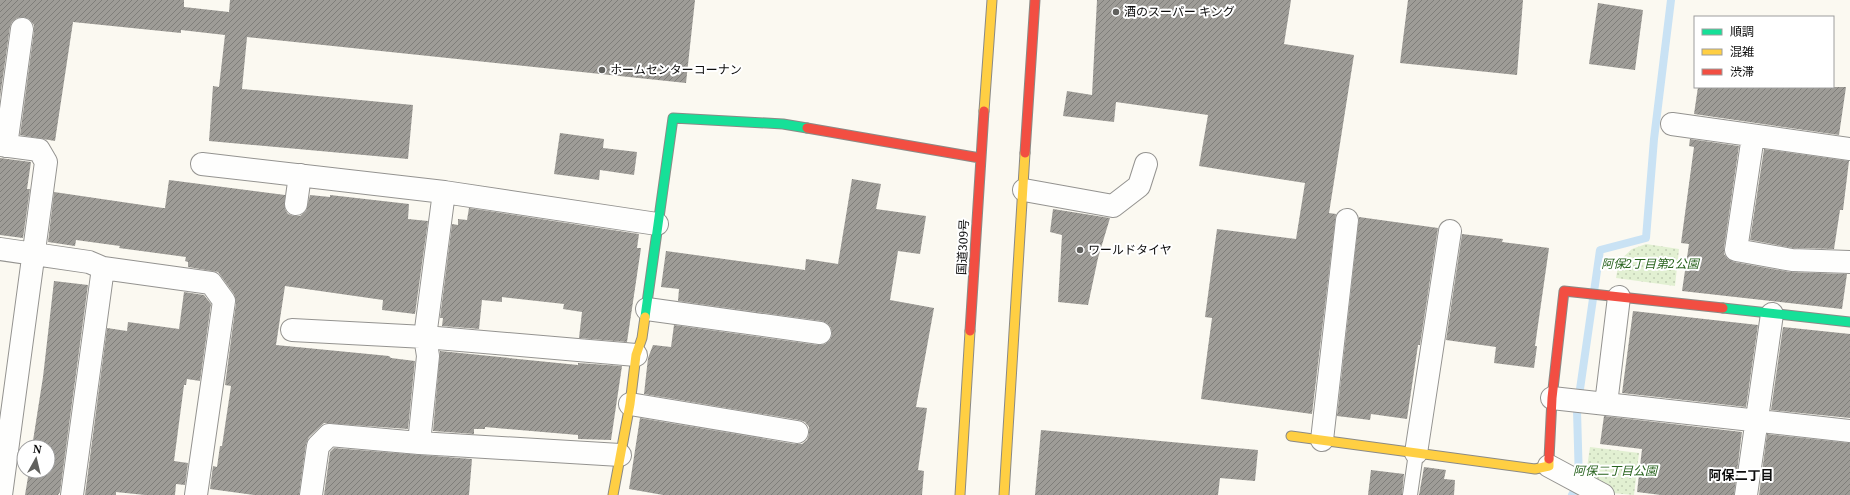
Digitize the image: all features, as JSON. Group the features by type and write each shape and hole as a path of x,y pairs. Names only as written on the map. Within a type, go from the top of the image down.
{"main road":[{"name":"国道309号","path":"960,495 980,158 992,0"},
{"path":"1004,495 1036,0"},
{"path":"613,495 630,404 636,355 642,338 647,309 657,224 673,118 784,124 980,158"},
{"path":"1291,436 1535,469 1555,469 1556,398 1564,291 1850,322"}],"street":[{"path":"1,495 46,162 39,150 3,145 22,29"},
{"path":"1672,124 1850,149"},
{"path":"1753,136 1736,250 1792,260 1850,262"},
{"path":"202,164 444,192 657,224"},
{"path":"1024,190 1113,206 1139,186 1146,164"},
{"path":"296,204 300,175"},
{"path":"419,443 428,356 425,338 444,192"},
{"path":"1322,440 1347,220"},
{"path":"1416,453 1450,231"},
{"path":"0,249 90,262 103,268 211,283 224,301 196,495"},
{"path":"72,495 103,268"},
{"path":"1601,403 1616,297"},
{"path":"647,309 820,333"},
{"path":"1746,495 1772,314"},
{"path":"292,330 425,338 636,355"},
{"path":"1556,398 1850,432"},
{"path":"630,404 797,432"},
{"path":"311,495 318,446 329,435 419,443 620,455"},
{"path":"1555,469 1599,493"}],"lane":[{"path":"1410,495 1416,453"}],"green space":[{"name":"阿保2丁目第2公園","path":"1646,244 1679,249 1675,286 1616,278 1619,261 1632,249"},
{"name":"阿保二丁目公園","path":"1590,447 1639,453 1634,495 1612,493 1585,481"}],"building":[{"path":"0,0 184,0 184,7 229,12 230,0 695,0 686,83 247,37 242,89 413,105 408,159 209,141 213,86 219,87 225,35 181,30 181,33 73,22 55,141 20,135 34,25 29,19 23,17 17,18 12,22 0,98"},
{"path":"1097,0 1291,0 1284,44 1354,55 1329,213 1336,214 1312,414 1201,399 1212,318 1205,317 1217,229 1296,239 1305,183 1199,166 1208,115 1116,102 1114,122 1063,116 1067,91 1092,95"},
{"path":"1408,0 1523,0 1517,75 1400,63"},
{"path":"1598,3 1643,10 1635,70 1589,64"},
{"path":"1846,87 1839,135 1694,114 1698,88"},
{"path":"560,133 604,139 603,148 637,152 634,175 600,170 599,180 554,174"},
{"path":"1690,139 1739,146 1724,248 1724,254 1728,259 1734,262 1790,272 1847,274 1842,309 1682,291 1689,244 1681,243 1694,147 1689,146"},
{"path":"1764,149 1849,161 1843,210 1840,210 1834,249 1793,248 1750,240"},
{"path":"0,158 31,162 27,189 30,189 23,238 0,235"},
{"path":"852,179 881,184 876,209 926,216 920,254 898,251 890,300 934,308 916,407 927,408 918,470 924,471 922,495 663,495 629,489 640,418 795,444 802,444 807,440 809,427 805,422 799,420 644,394 648,358 653,345 671,347 674,325 818,345 825,344 830,340 832,335 831,328 827,323 822,321 678,301 679,289 661,287 666,251 805,270 806,259 838,264"},
{"path":"169,180 285,195 285,209 288,214 294,216 300,216 306,211 310,195 330,197 330,195 409,204 408,219 428,221 415,314 382,310 383,300 285,286 276,345 389,356 391,358 415,361 408,429 324,423 309,437 306,444 299,495 254,495 210,489 213,466 217,467 220,446 222,446 231,386 225,385 236,303 234,294 218,272 188,267 188,262 185,261 186,257 119,248 120,246 76,240 75,246 48,242 54,192 165,208"},
{"path":"469,208 639,234 637,248 641,248 627,342 579,338 582,312 563,309 564,304 502,297 502,302 482,300 479,329 442,326 443,318 440,318 452,224 458,225 458,219 467,220"},
{"path":"1053,209 1110,218 1098,258 1088,305 1058,302 1062,235 1050,232"},
{"path":"1359,217 1438,228 1407,419 1371,414 1370,420 1337,416"},
{"path":"1462,234 1503,239 1502,242 1549,248 1535,346 1537,346 1534,368 1494,363 1496,347 1446,340"},
{"path":"54,281 88,285 60,492 58,495 25,495 28,479 56,479 56,439 33,439 43,377"},
{"path":"184,292 204,295 211,304 200,381 187,379 186,385 184,385 174,461 188,463 185,485 176,484 175,495 145,495 116,492 116,495 85,495 107,328 127,331 128,322 179,329"},
{"path":"1633,311 1758,325 1746,407 1622,393"},
{"path":"1783,327 1850,334 1850,418 1771,410"},
{"path":"440,351 578,365 578,363 622,366 611,440 578,439 578,435 485,427 485,429 474,429 474,434 433,431"},
{"path":"1604,416 1742,432 1734,495 1661,495 1637,492 1642,449 1600,444"},
{"path":"1041,430 1258,450 1255,481 1220,478 1218,495 1035,495"},
{"path":"1767,434 1850,443 1850,495 1759,495"},
{"path":"334,448 472,459 469,495 324,495 330,452"},
{"path":"1424,467 1446,470 1444,479 1455,480 1454,495 1419,495"},
{"path":"1371,470 1404,474 1402,495 1368,495"}],"waterway":[{"path":"1572,495 1579,482 1577,410 1600,250 1646,238 1654,139 1671,0"}],"traffic: fast":[{"path":"645,317 673,118 783,124 807,128"},
{"path":"1723,308 1850,322"}],"traffic: slow":[{"path":"984,111 992,0"},
{"path":"1004,495 1025,153"},
{"path":"613,495 630,404 636,355 642,338 645,317"},
{"path":"960,495 970,331"},
{"path":"1291,436 1535,469 1549,466 1549,459"}],"traffic: jam":[{"path":"1025,153 1035,0"},
{"path":"970,331 984,111"},
{"path":"807,128 980,158"},
{"path":"1549,459 1552,398 1564,291 1723,308"}],"place":[{"name":"酒のスーパー キング","path":"1116,12"},
{"name":"ホームセンターコーナン","path":"602,70"},
{"name":"ワールドタイヤ","path":"1080,250"}],"district":[{"name":"阿保二丁目","path":"1741,475"}]}
